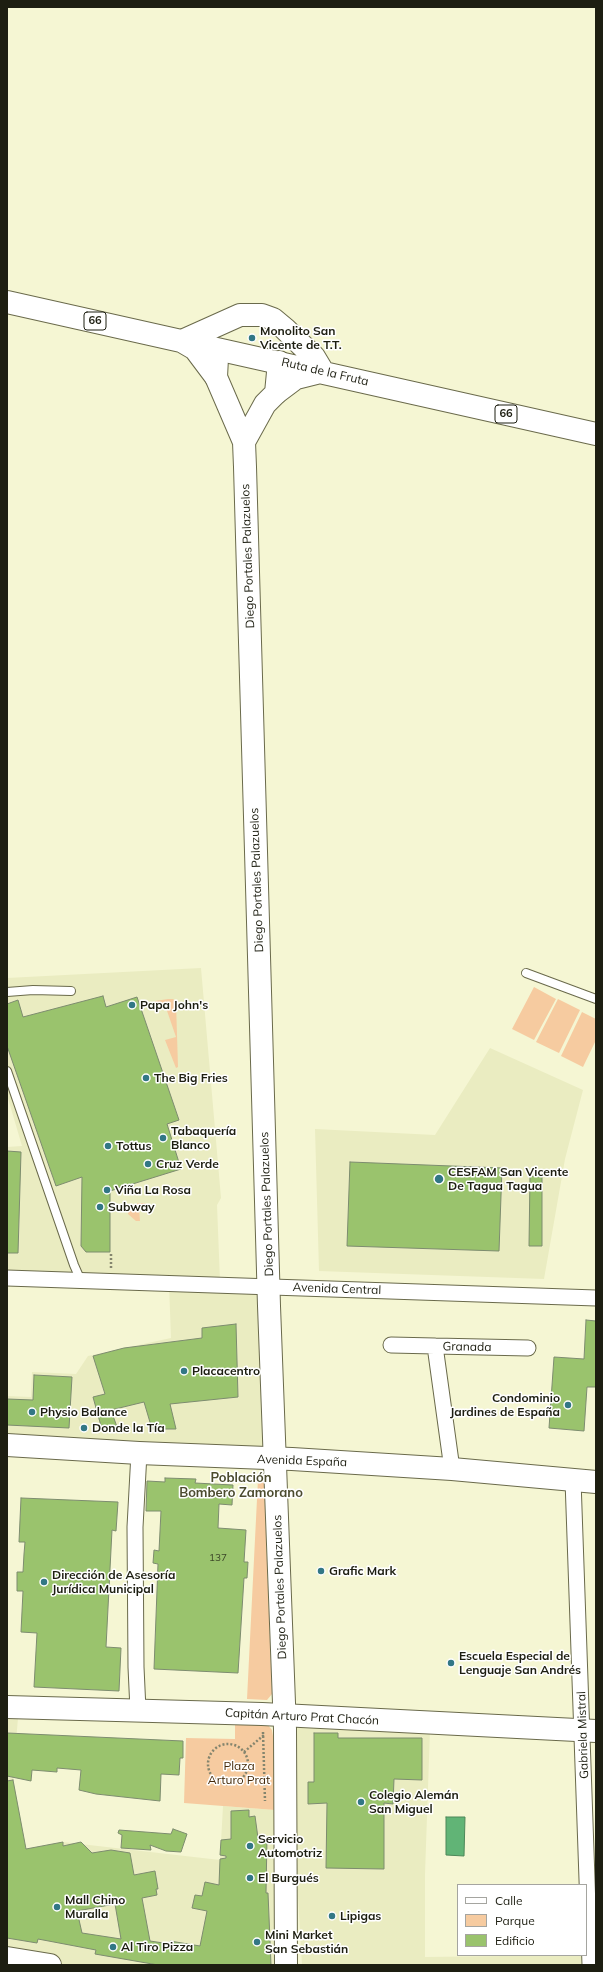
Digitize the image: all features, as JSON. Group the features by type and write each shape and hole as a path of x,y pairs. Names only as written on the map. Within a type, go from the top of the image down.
{"main road":[{"name":"Ruta de la Fruta","path":"7,302 596,434"},
{"path":"182,341 231,318 249,314 262,315 273,319 314,357 323,372 296,378 276,393 265,404 244,442"},
{"path":"216,377 220,335 231,318"},
{"path":"273,319 281,339 276,393"},
{"path":"182,341 195,349 216,377 244,442"},
{"name":"Diego Portales Palazuelos","path":"244,442 269,1287 285,1722 286,1965"},
{"name":"Avenida España","path":"7,1445 452,1469 596,1482"},
{"name":"Capitán Arturo Prat Chacón","path":"7,1707 138,1710 262,1724 285,1722 589,1731"},
{"path":"7,1958 50,1965"}],"street":[{"name":"Avenida Central","path":"7,1278 596,1298"},
{"path":"391,1345 435,1346"},
{"name":"Granada","path":"452,1469 435,1346 528,1348"},
{"path":"138,1710 136,1667 135,1527 139,1453"},
{"name":"Gabriela Mistral","path":"573,1480 589,1731 590,1965"}],"lane":[{"path":"526,973 596,999"},
{"path":"7,992 33,990 72,991"},
{"path":"7,1071 74,1265 81,1281"}],"path":[{"path":"111,1252 111,1266"},
{"path":"262,1724 285,1722"},
{"path":"244,1752 262,1724"},
{"path":"262,1724 265,1802"},
{"path":"224,1744 231,1744 244,1752 249,1766 242,1778 230,1784 223,1784 214,1778 209,1767 209,1760 212,1753 217,1748 224,1744"}],"shaded area":[{"path":"201,968 221,1198 217,1205 220,1281 7,1273 7,1147 22,1146 7,1095 7,978"},
{"name":"CESFAM San Vicente De Tagua Tagua","path":"490,1048 583,1090 565,1159 544,1279 319,1271 315,1129 435,1135"},
{"path":"169,1284 269,1287 275,1459 7,1445 7,1396 31,1397 32,1372 76,1374 88,1356 171,1338"},
{"path":"7,1706 19,1706 13,1777 26,1849 63,1842 220,1860 223,1806 275,1810 280,1965 7,1965"},
{"name":"Colegio Alemán San Miguel","path":"292,1727 430,1730 425,1874 425,1957 581,1956 581,1965 302,1965 297,1879"},
{"path":"446,1817 465,1817 464,1856 446,1855"}],"green space":[{"path":"534,987 556,999 534,1040 512,1029"},
{"path":"173,999 176,1002 178,1067 176,1068 165,1040 176,1037 165,1005 156,1007 155,1001"},
{"path":"558,999 580,1010 559,1053 536,1042"},
{"path":"582,1012 596,1019 596,1040 583,1067 561,1056"},
{"path":"139,1203 146,1203 139,1208 140,1221 136,1221 128,1214 128,1210 131,1206"},
{"path":"258,1479 264,1480 272,1694 267,1700 247,1699"},
{"name":"Plaza Arturo Prat","path":"235,1720 267,1724 272,1730 274,1742 275,1810 184,1803 186,1738 235,1739"}],"building":[{"name":"Tottus","path":"103,996 106,1007 137,997 179,1120 167,1124 181,1169 110,1191 110,1252 86,1252 81,1246 82,1177 56,1186 7,1046 7,1004 18,1000 23,1017"},
{"path":"7,1151 21,1152 18,1253 7,1253"},
{"path":"350,1162 502,1168 499,1251 347,1246"},
{"path":"530,1176 542,1177 542,1246 529,1246"},
{"name":"Condominio Jardines de España","path":"586,1320 596,1321 596,1387 587,1387 584,1431 549,1428 554,1357 584,1359"},
{"path":"236,1324 238,1397 170,1404 176,1429 152,1429 144,1402 111,1410 117,1427 101,1426 93,1397 105,1394 93,1356 124,1348 202,1338 202,1328"},
{"path":"34,1375 72,1377 69,1428 7,1425 7,1399 33,1400"},
{"path":"165,1478 196,1479 195,1483 233,1485 232,1505 219,1504 218,1528 246,1530 244,1562 248,1562 247,1578 244,1578 238,1673 154,1669 158,1564 153,1563 154,1550 159,1551 161,1511 146,1511 147,1481 165,1482"},
{"path":"21,1498 118,1502 116,1531 112,1530 106,1647 121,1648 119,1691 34,1687 37,1633 21,1632 23,1591 17,1591 17,1572 23,1572 25,1542 19,1542"},
{"path":"7,1733 183,1741 183,1758 180,1758 179,1775 161,1774 160,1801 96,1794 79,1790 81,1770 57,1768 57,1772 32,1770 31,1781 7,1776"},
{"path":"314,1733 338,1733 338,1738 422,1738 422,1780 394,1779 393,1804 384,1803 384,1869 326,1868 327,1803 308,1804 308,1782 314,1782"},
{"path":"13,1780 26,1849 63,1842 63,1846 81,1842 92,1853 111,1850 130,1853 134,1875 155,1871 158,1889 156,1889 157,1895 142,1898 150,1941 170,1944 170,1941 200,1946 207,1911 192,1908 195,1895 202,1896 205,1882 219,1885 220,1859 226,1858 226,1856 220,1855 221,1840 231,1839 231,1811 249,1810 249,1817 255,1816 258,1838 267,1837 266,1893 268,1893 271,1965 158,1965 95,1954 96,1950 38,1939 37,1943 7,1938 7,1781","holes":["115,1904 121,1939 82,1933 77,1911"]},
{"path":"173,1829 187,1834 181,1852 166,1851 150,1845 151,1850 121,1848 122,1835 118,1833 119,1830 171,1834"}],"place":[{"name":"Monolito San Vicente de T.T.","path":"252,338"},
{"name":"Papa John's","path":"132,1005"},
{"name":"The Big Fries","path":"146,1078"},
{"name":"Tabaquería Blanco","path":"163,1138"},
{"name":"Tottus","path":"108,1146"},
{"name":"Cruz Verde","path":"148,1164"},
{"name":"CESFAM San Vicente De Tagua Tagua","path":"439,1179"},
{"name":"Viña La Rosa","path":"107,1190"},
{"name":"Subway","path":"100,1207"},
{"name":"Placacentro","path":"184,1371"},
{"name":"Condominio Jardines de España","path":"568,1405"},
{"name":"Physio Balance","path":"32,1412"},
{"name":"Donde la Tía","path":"84,1428"},
{"name":"Grafic Mark","path":"321,1571"},
{"name":"Dirección de Asesoría Jurídica Municipal","path":"44,1582"},
{"name":"Escuela Especial de Lenguaje San Andrés","path":"451,1663"},
{"name":"Colegio Alemán San Miguel","path":"361,1802"},
{"name":"Servicio Automotriz","path":"250,1846"},
{"name":"El Burgués","path":"250,1878"},
{"name":"Mall Chino Muralla","path":"57,1907"},
{"name":"Lipigas","path":"332,1916"},
{"name":"Mini Market San Sebastián","path":"257,1942"},
{"name":"Al Tiro Pizza","path":"113,1947"}],"district":[{"name":"Población Bombero Zamorano","path":"241,1486"}]}
